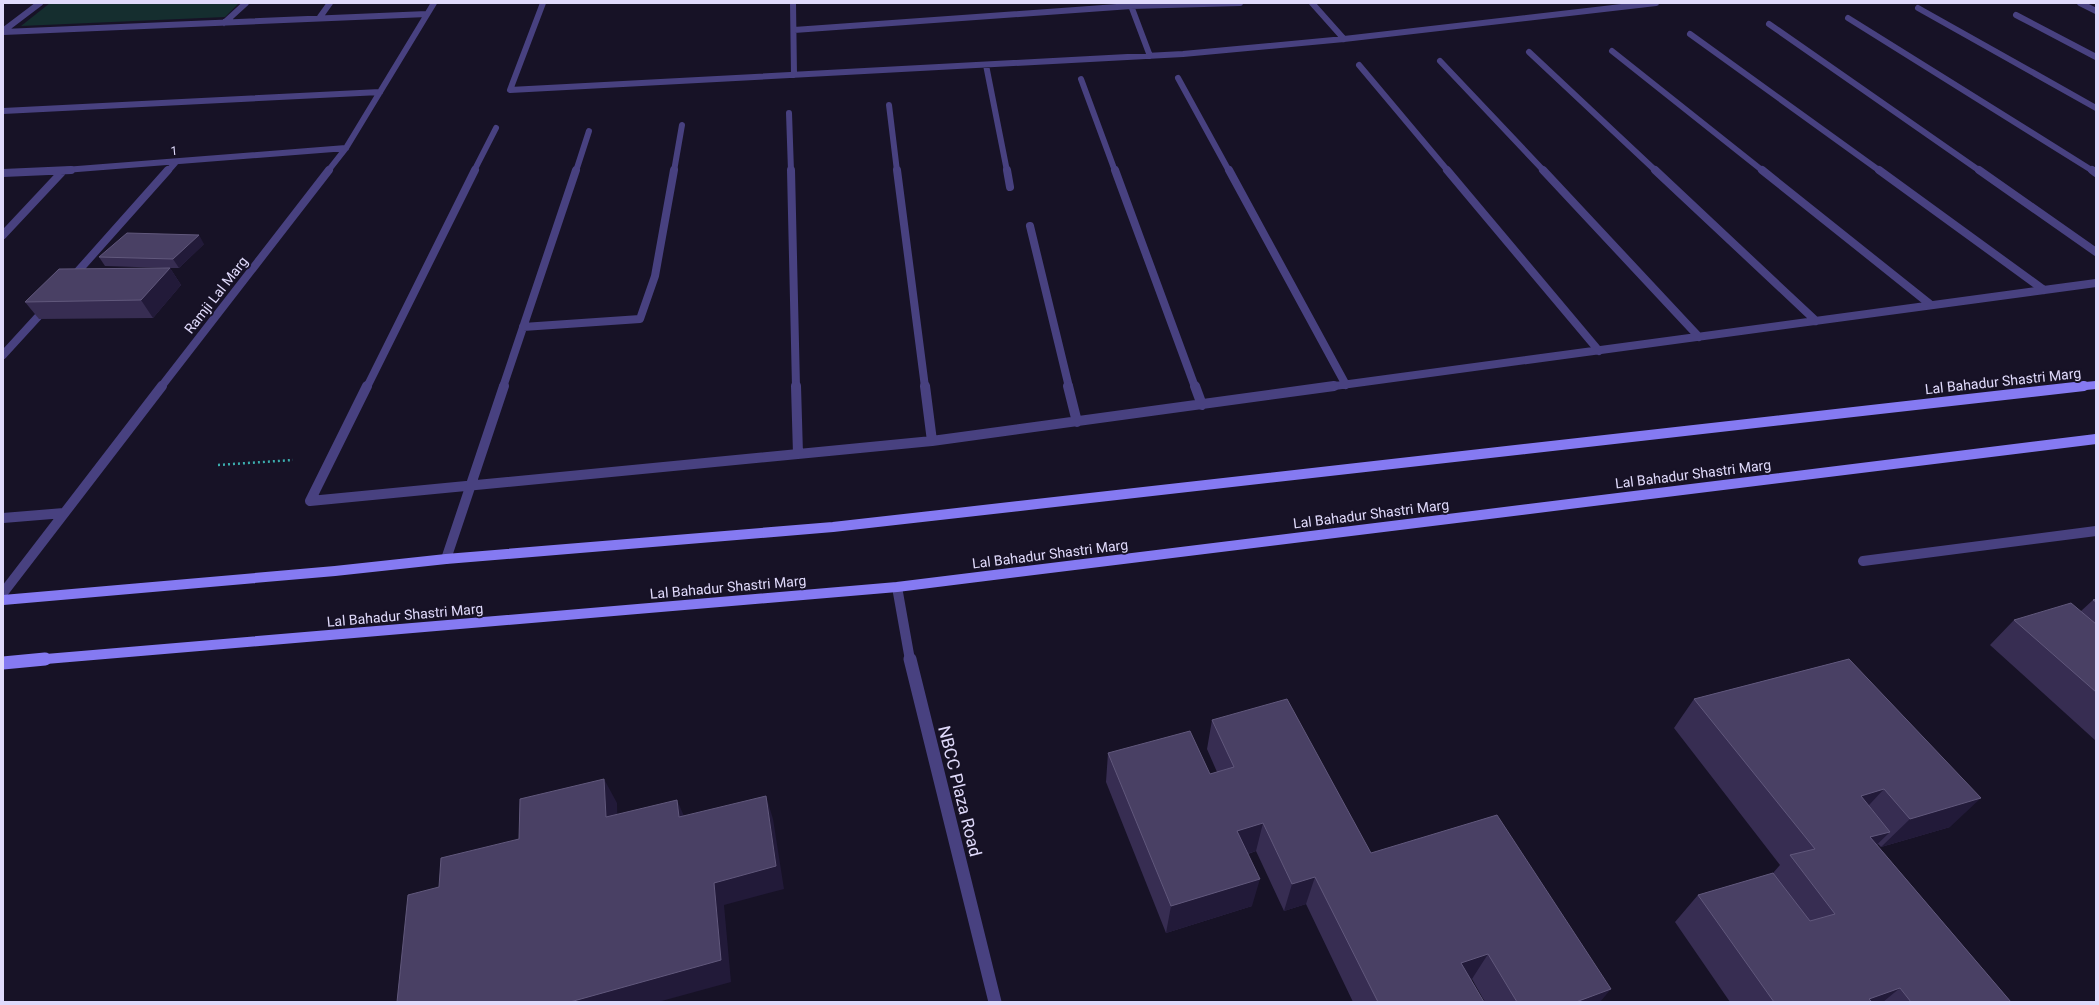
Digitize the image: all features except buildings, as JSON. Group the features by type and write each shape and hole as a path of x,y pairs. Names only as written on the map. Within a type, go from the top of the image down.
{"main road":[{"name":"Lal Bahadur Shastri Marg","path":"3,600 335,571 446,558 833,527 2096,385"},
{"name":"Lal Bahadur Shastri Marg","path":"3,664 897,587 2096,439"}],"street":[{"path":"3,31 40,3"},
{"path":"224,23 246,3"},
{"path":"320,17 330,3"},
{"name":"Ramji Lal Marg","path":"3,593 346,148 434,3"},
{"path":"543,3 510,90 1150,56 1344,39 1656,3"},
{"path":"793,3 794,75"},
{"path":"794,30 1130,4 1240,3"},
{"path":"1312,3 1344,39"},
{"path":"2080,3 2096,11"},
{"path":"1130,4 1150,56"},
{"path":"1918,8 2096,108"},
{"path":"3,31 224,23 320,17 427,14"},
{"path":"2016,15 2096,57"},
{"path":"1848,18 2096,173"},
{"path":"1769,24 2096,252"},
{"path":"1690,34 2044,290"},
{"path":"1612,50 1931,305"},
{"path":"1529,52 1816,321"},
{"path":"1440,61 1699,337"},
{"path":"986,65 1010,188"},
{"path":"1359,65 1599,352"},
{"path":"1178,78 1346,385"},
{"path":"1081,79 1202,405"},
{"path":"3,111 380,92"},
{"path":"889,104 932,441"},
{"path":"789,113 798,454"},
{"path":"523,327 640,319 655,276 682,125"},
{"path":"496,128 310,500 469,487 932,441 1599,352 2096,283"},
{"path":"446,558 590,131"},
{"name":"1","path":"3,173 64,172 346,148"},
{"path":"66,285 176,162"},
{"path":"3,235 64,172"},
{"path":"1030,226 1077,422"},
{"path":"3,355 50,302"},
{"path":"3,518 64,513"},
{"path":"1863,561 2096,531"},
{"name":"NBCC Plaza Road","path":"897,587 907,646 995,1002"}],"path":[{"path":"218,466 296,460"}],"green space":[{"path":"50,3 239,3 225,17 21,26"}]}
